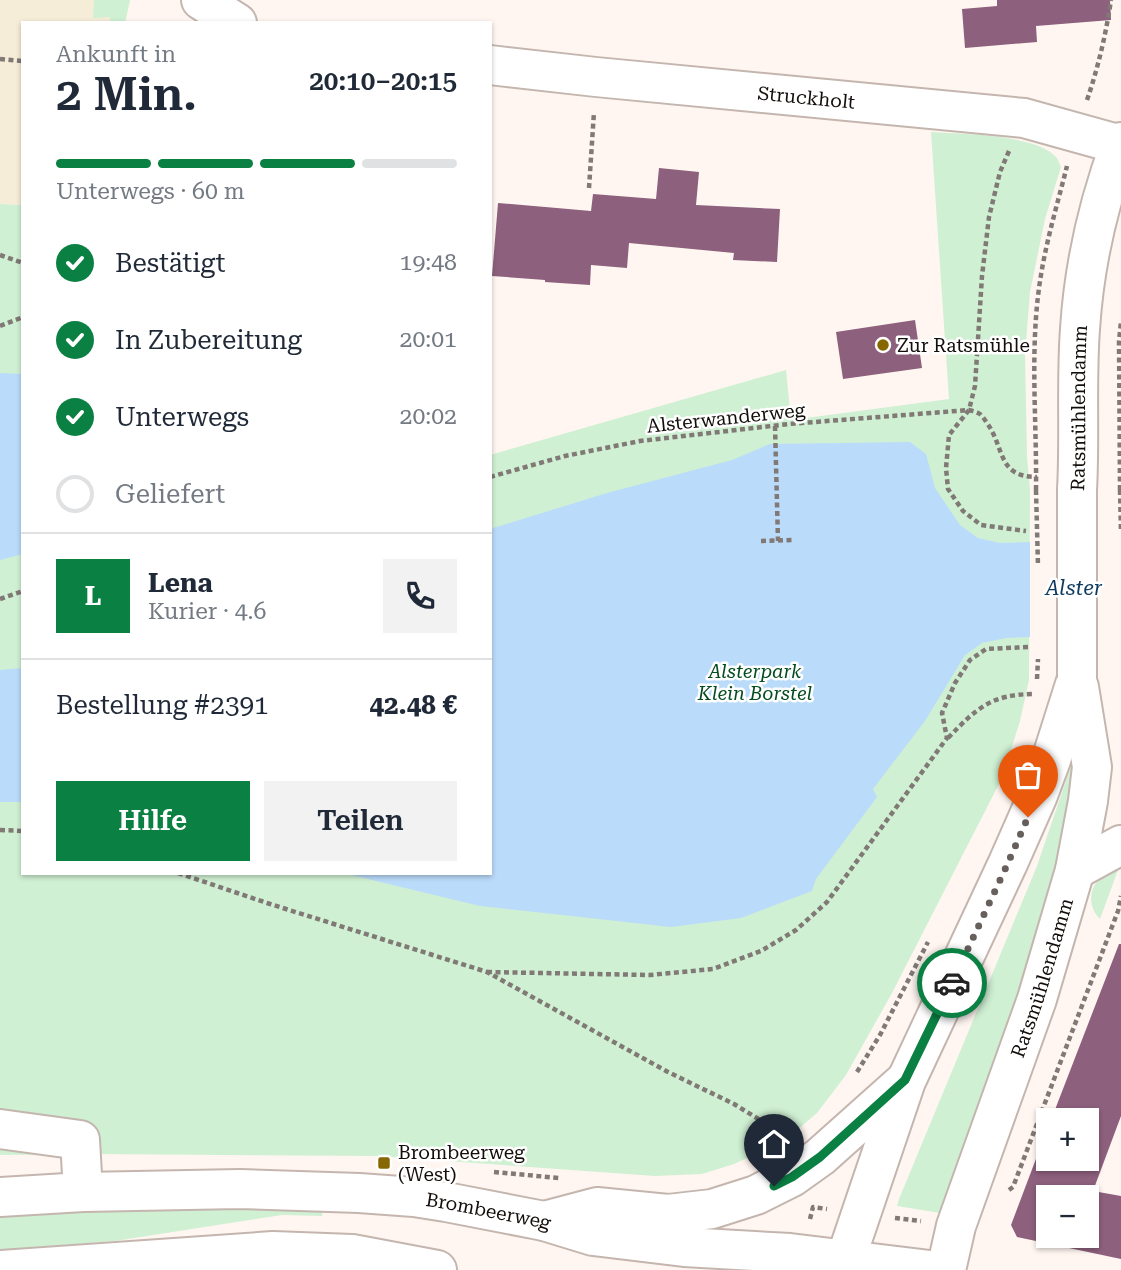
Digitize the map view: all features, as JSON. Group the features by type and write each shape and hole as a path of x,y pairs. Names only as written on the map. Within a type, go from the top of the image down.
{"main road":[{"path":"201,0 234,21"},
{"name":"Struckholt","path":"492,65 1024,118 1121,144"},
{"name":"Ratsmühlendamm","path":"946,1270 957,1226 1037,999 1075,870 1088,801 1092,767 1077,678 1080,330 1086,278 1102,197 1121,144"},
{"name":"Ratsmühlendamm","path":"844,1265 905,1080 1033,806 1077,678"},
{"path":"1075,870 1121,845"},
{"path":"544,1221 597,1207 668,1214 712,1209 756,1195 792,1177 820,1157 905,1080"},
{"path":"0,1129 80,1140 83,1192"},
{"name":"Brombeerweg","path":"0,1197 83,1192 240,1189 414,1197 544,1221 593,1236 684,1247 790,1253 844,1265 930,1270"},
{"path":"0,1270 273,1251 352,1254 438,1270"}],"path":[{"path":"1085,106 1095,77 1111,0"},
{"path":"589,188 596,77"},
{"path":"1024,118 1000,172 989,217 982,276 975,386 969,410 949,435 946,468 948,489 963,511 981,525 1026,531"},
{"path":"0,255 21,261"},
{"path":"0,326 21,318"},
{"path":"1121,322 1121,531"},
{"path":"969,410 980,414 994,433 1002,458 1011,471 1023,477 1037,477"},
{"name":"Alsterwanderweg","path":"492,476 565,456 640,441 775,426 969,410"},
{"path":"775,426 778,541"},
{"path":"761,541 794,540"},
{"path":"0,599 21,592"},
{"path":"947,738 942,713 955,683 970,660 986,649 1029,647"},
{"path":"487,972 650,975 713,969 761,951 796,930 827,902 947,738 971,715 994,699 1035,694"},
{"path":"0,830 21,831"},
{"path":"184,875 487,972 765,1123 775,1132 778,1155"},
{"path":"1013,1186 1118,911 1121,896"},
{"path":"851,1082 880,1035"},
{"path":"482,1171 561,1178"},
{"path":"807,1228 813,1207 832,1210"},
{"path":"895,1218 932,1223"}],"shaded area":[{"path":"0,0 130,0 125,21 21,21 21,205 0,204"}],"green space":[{"path":"94,0 130,0 125,21 110,21 110,17 93,18"},
{"name":"Alsterpark Klein Borstel","path":"931,132 997,137 1032,144 1046,149 1056,157 1061,167 1045,219 1030,292 1025,354 1030,490 1029,680 1020,721 1002,778 892,993 846,1075 817,1113 791,1135 734,1164 702,1174 655,1176 378,1156 0,1155 0,204 21,205 21,875 492,875 492,454 786,370 791,420 949,399"},
{"path":"1072,763 1075,763 1058,872 1020,995 940,1213 897,1206 1037,866"},
{"path":"1118,870 1100,919 1091,901 1093,888 1101,877"},
{"path":"84,1210 323,1210 322,1216 282,1215 115,1241 0,1250 0,1215"}],"water":[{"path":"0,373 21,374 21,555 0,560"},
{"path":"910,442 926,454 935,488 960,525 978,538 1000,543 1121,539 1121,637 1006,638 982,643 965,655 925,721 873,789 877,797 816,879 812,891 741,918 671,927 480,906 351,875 492,875 492,528 607,493 732,460 770,444"},
{"path":"21,668 21,802 0,802 0,670"}],"pier":[{"name":"Alster","path":"1121,535 1121,641 1030,640 1030,539"}],"building":[{"path":"997,0 1110,0 1111,20 1036,26 1037,42 965,48 962,9 997,6"},
{"path":"659,168 699,172 696,205 780,209 777,262 733,260 734,253 629,243 627,268 591,265 590,285 492,276 498,203 591,211 593,194 656,199"},
{"path":"915,320 922,368 843,379 836,332"},
{"path":"1121,944 1121,1116 1095,1185 1036,1185 1036,1241 1017,1237 1011,1225 1036,1159 1036,1171 1099,1171 1099,1108 1056,1108"},
{"path":"1099,1192 1121,1196 1121,1259 1069,1248 1099,1248"}],"way so far":[{"path":"952,983 1028,817"}],"place":[{"name":"Zur Ratsmühle","path":"883,345"},
{"name":"Brombeerweg (West)","path":"384,1163"}],"route":[{"path":"774,1186 820,1157 905,1080 952,983"}]}
